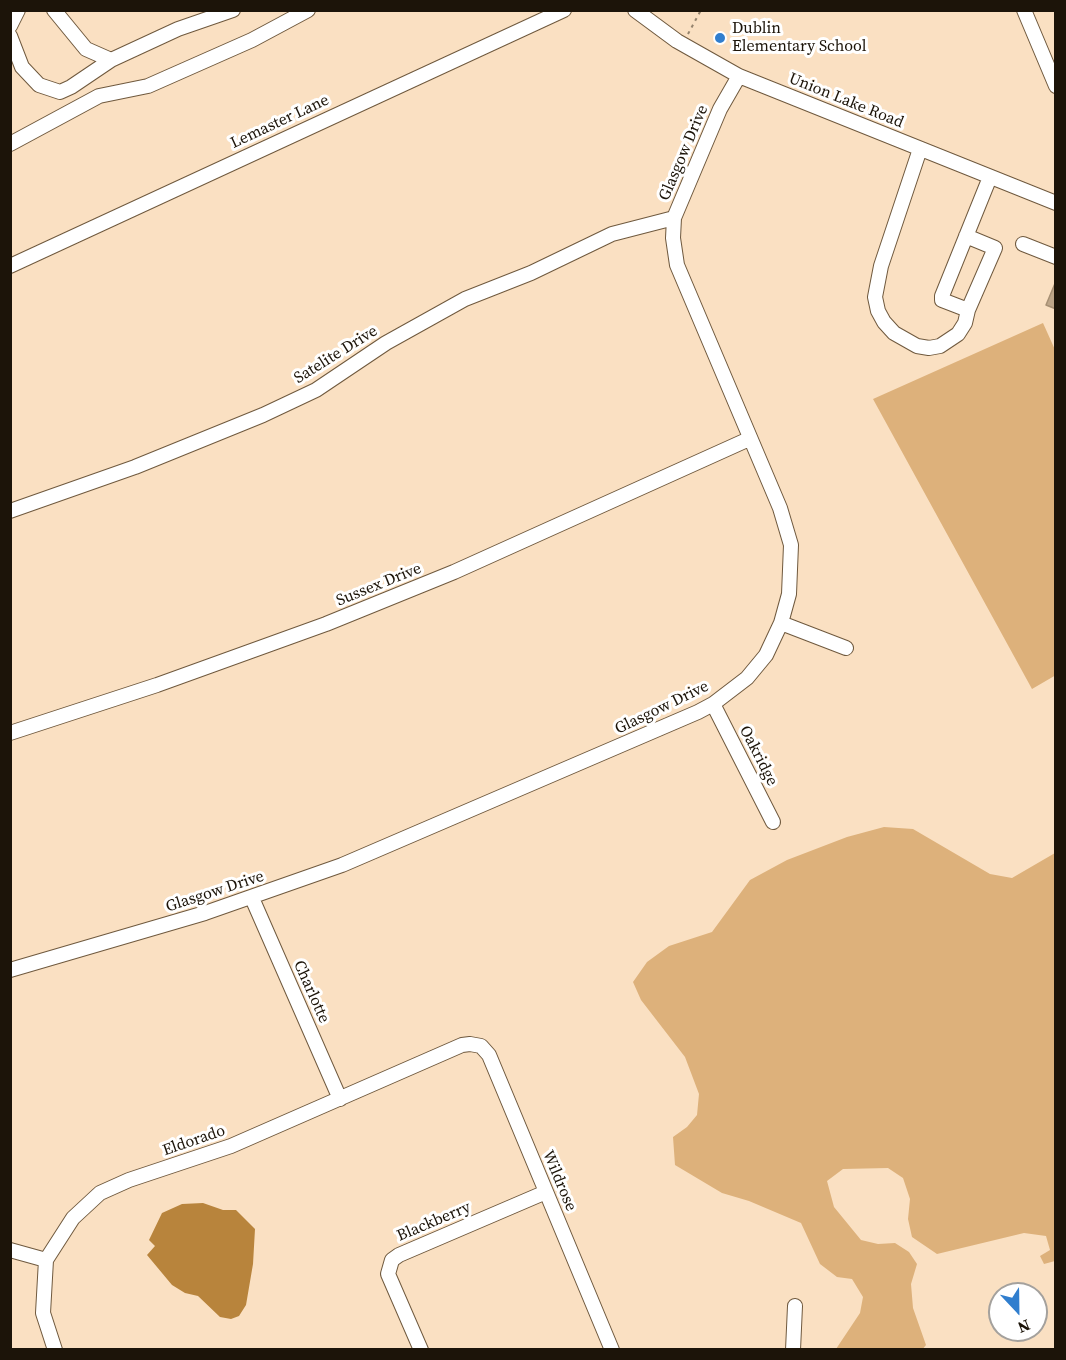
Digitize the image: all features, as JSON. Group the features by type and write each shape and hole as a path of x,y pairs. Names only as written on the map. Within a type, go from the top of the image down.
{"street":[{"path":"10,26 18,10"},
{"path":"54,10 86,49 111,60"},
{"path":"10,36 22,67 39,85 50,91 60,92 111,60 178,29 233,10"},
{"path":"10,144 99,96 148,86 252,40 308,10"},
{"name":"Lemaster Lane","path":"10,266 564,10"},
{"name":"Union Lake Road","path":"635,10 677,41 739,76 1056,203"},
{"path":"1024,10 1056,86"},
{"name":"Glasgow Drive","path":"10,970 65,956 252,898 342,866 713,704 747,678 766,656 781,623 789,594 791,545 780,508 677,265 673,238 674,218 720,109 739,76"},
{"path":"920,149 881,266 875,297 878,310 894,333 917,346 929,348 940,346 958,334 965,323 968,310 996,248 966,236"},
{"path":"968,310 942,300 942,296 990,177"},
{"name":"Satelite Drive","path":"10,511 135,467 263,415 316,390 410,328 465,299 531,273 612,234 674,218"},
{"path":"1023,244 1056,256"},
{"name":"Sussex Drive","path":"10,732 158,685 326,624 454,572 749,439"},
{"path":"781,623 846,648"},
{"name":"Oakridge","path":"713,704 773,822"},
{"name":"Charlotte","path":"252,898 340,1099"},
{"name":"Wildrose","path":"462,1045 482,1040 612,1350"},
{"name":"Eldorado","path":"56,1350 43,1313 46,1260 73,1218 100,1194 129,1180 231,1146 462,1045"},
{"name":"Blackberry","path":"421,1350 388,1274 392,1260 546,1192"},
{"path":"10,1250 46,1260"},
{"path":"793,1350 795,1306"}],"path":[{"path":"687,37 701,10"}],"shaded area":[{"path":"1043,323 1056,352 1056,675 1032,689 873,399"},
{"path":"884,827 913,829 990,874 1012,878 1055,853 1055,1261 1044,1264 1040,1256 1050,1250 1046,1236 1024,1233 937,1254 912,1237 908,1219 910,1199 903,1178 888,1168 843,1169 827,1181 834,1207 861,1240 878,1244 895,1243 909,1252 917,1264 911,1284 913,1308 926,1345 922,1350 836,1349 860,1313 863,1297 852,1279 837,1277 820,1264 801,1223 749,1201 722,1193 675,1165 673,1137 687,1127 697,1115 699,1094 685,1057 641,1000 633,982 647,962 669,946 712,932 750,880 787,860 847,837"},
{"path":"203,1203 223,1210 236,1210 255,1229 253,1264 246,1305 239,1316 231,1319 220,1317 198,1296 185,1293 172,1285 147,1255 155,1246 149,1240 162,1213 182,1204"}],"building":[{"path":"1056,281 1056,309 1046,305"}],"place":[{"name":"Dublin Elementary School","path":"720,38"}]}
